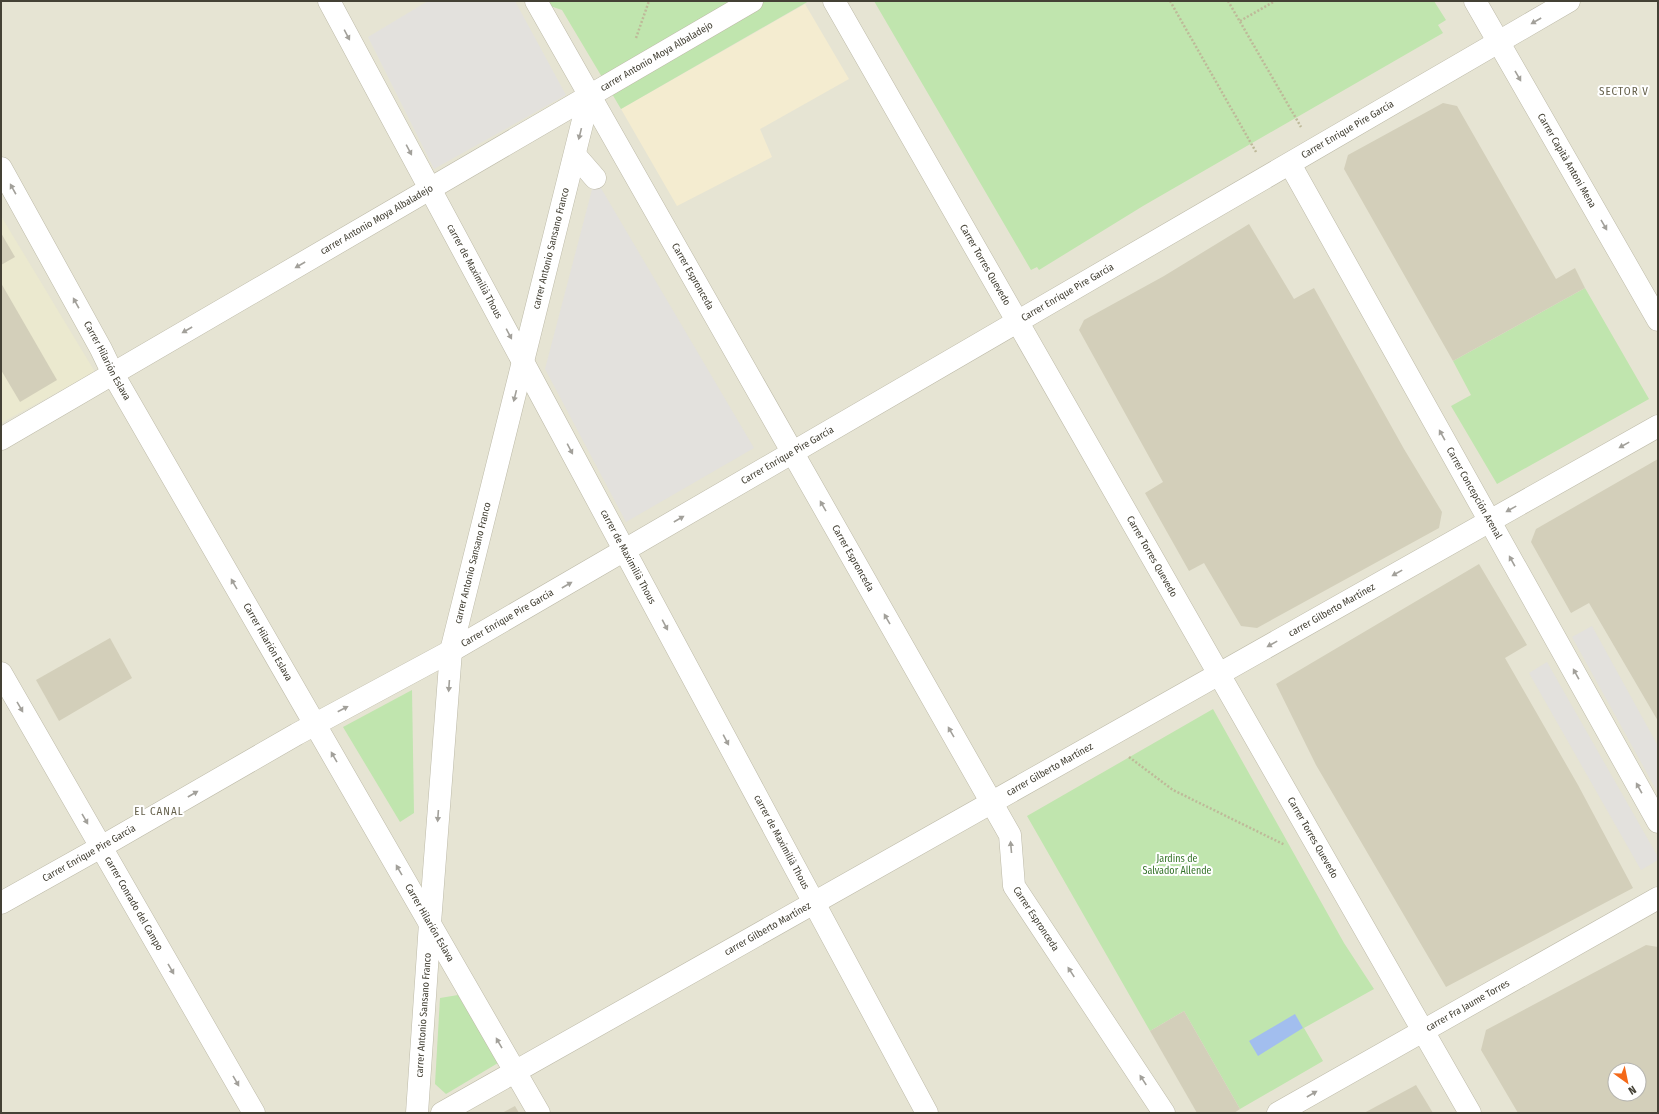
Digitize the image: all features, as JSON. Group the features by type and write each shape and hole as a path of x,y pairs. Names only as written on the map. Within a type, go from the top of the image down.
{"street":[{"name":"carrer de Maximilià Thous","path":"329,1 524,361 927,1113"},
{"name":"Carrer Espronceda","path":"536,1 1010,835 1014,886 1164,1113"},
{"name":"carrer Antonio Moya Albaladejo","path":"1,439 752,1"},
{"name":"Carrer Torres Quevedo","path":"834,1 1470,1113"},
{"name":"Carrer Capità Antoni Mena","path":"1475,1 1658,320"},
{"name":"Carrer Enrique Pire García","path":"1,902 101,847 315,724 451,651 1569,1"},
{"name":"carrer Antonio Sansano Franco","path":"417,1113 451,651 589,96"},
{"path":"575,155 595,178"},
{"name":"Carrer Concepción Arenal","path":"1290,164 1658,822"},
{"name":"Carrer Hilarión Eslava","path":"1,168 101,349 113,374 539,1113"},
{"name":"carrer Gilberto Martínez","path":"442,1113 1658,426"},
{"name":"carrer Conrado del Campo","path":"1,673 254,1113"},
{"name":"carrer Fra Jaume Torres","path":"1278,1113 1658,898"}],"path":[{"path":"636,39 649,1"},
{"path":"1170,1 1270,176"},
{"path":"1228,1 1314,150"},
{"path":"1240,21 1275,1"},
{"path":"1130,757 1173,790 1290,847"}],"shaded area":[{"path":"1,1 1658,1 1658,1113 1,1113"},
{"path":"428,1 515,1 566,95 434,169 368,37"},
{"path":"805,4 849,79 760,129 772,157 677,206 621,109"},
{"path":"595,178 754,448 626,522 545,369"},
{"path":"1,216 95,372 1,423"},
{"path":"1592,626 1658,746 1658,793 1572,637"},
{"path":"1547,662 1658,857 1658,860 1641,870 1529,673"}],"green space":[{"path":"545,1 809,1 621,109 562,10 547,5"},
{"path":"874,1 1434,1 1446,20 1438,25 1443,33 1143,206 1039,270 1037,267 1031,270"},
{"path":"1585,288 1649,399 1497,484 1451,406 1471,395 1453,361"},
{"path":"412,690 414,813 400,822 343,727"},
{"name":"Jardins de Salvador Allende","path":"1213,709 1344,943 1374,989 1304,1028 1323,1061 1240,1109 1184,1011 1150,1031 1027,816"},
{"path":"458,995 498,1063 446,1094 435,1084 440,998"}],"water":[{"path":"1295,1014 1303,1028 1258,1056 1249,1041"}],"building":[{"path":"1443,103 1457,106 1556,279 1575,268 1585,288 1453,361 1344,169 1348,155"},
{"path":"1249,224 1294,299 1314,288 1404,449 1442,512 1439,528 1257,628 1241,626 1204,563 1189,571 1145,493 1163,482 1079,330 1084,320 1164,276"},
{"path":"1,233 15,257 1,265"},
{"path":"1,283 57,380 20,402 1,370"},
{"path":"1658,459 1658,721 1589,603 1571,613 1531,542 1536,529"},
{"path":"1479,564 1527,645 1505,658 1578,785 1633,888 1446,987 1316,765 1276,684"},
{"path":"110,638 132,678 59,721 36,680"},
{"path":"1646,945 1658,947 1658,1113 1518,1113 1481,1050 1486,1030"},
{"path":"1184,1011 1240,1109 1234,1113 1197,1113 1150,1031"},
{"path":"1416,1085 1433,1113 1364,1113"},
{"path":"515,1106 519,1113 502,1113"}],"district":[{"name":"SECTOR V","path":"1624,91"},
{"name":"EL CANAL","path":"159,811"}]}
